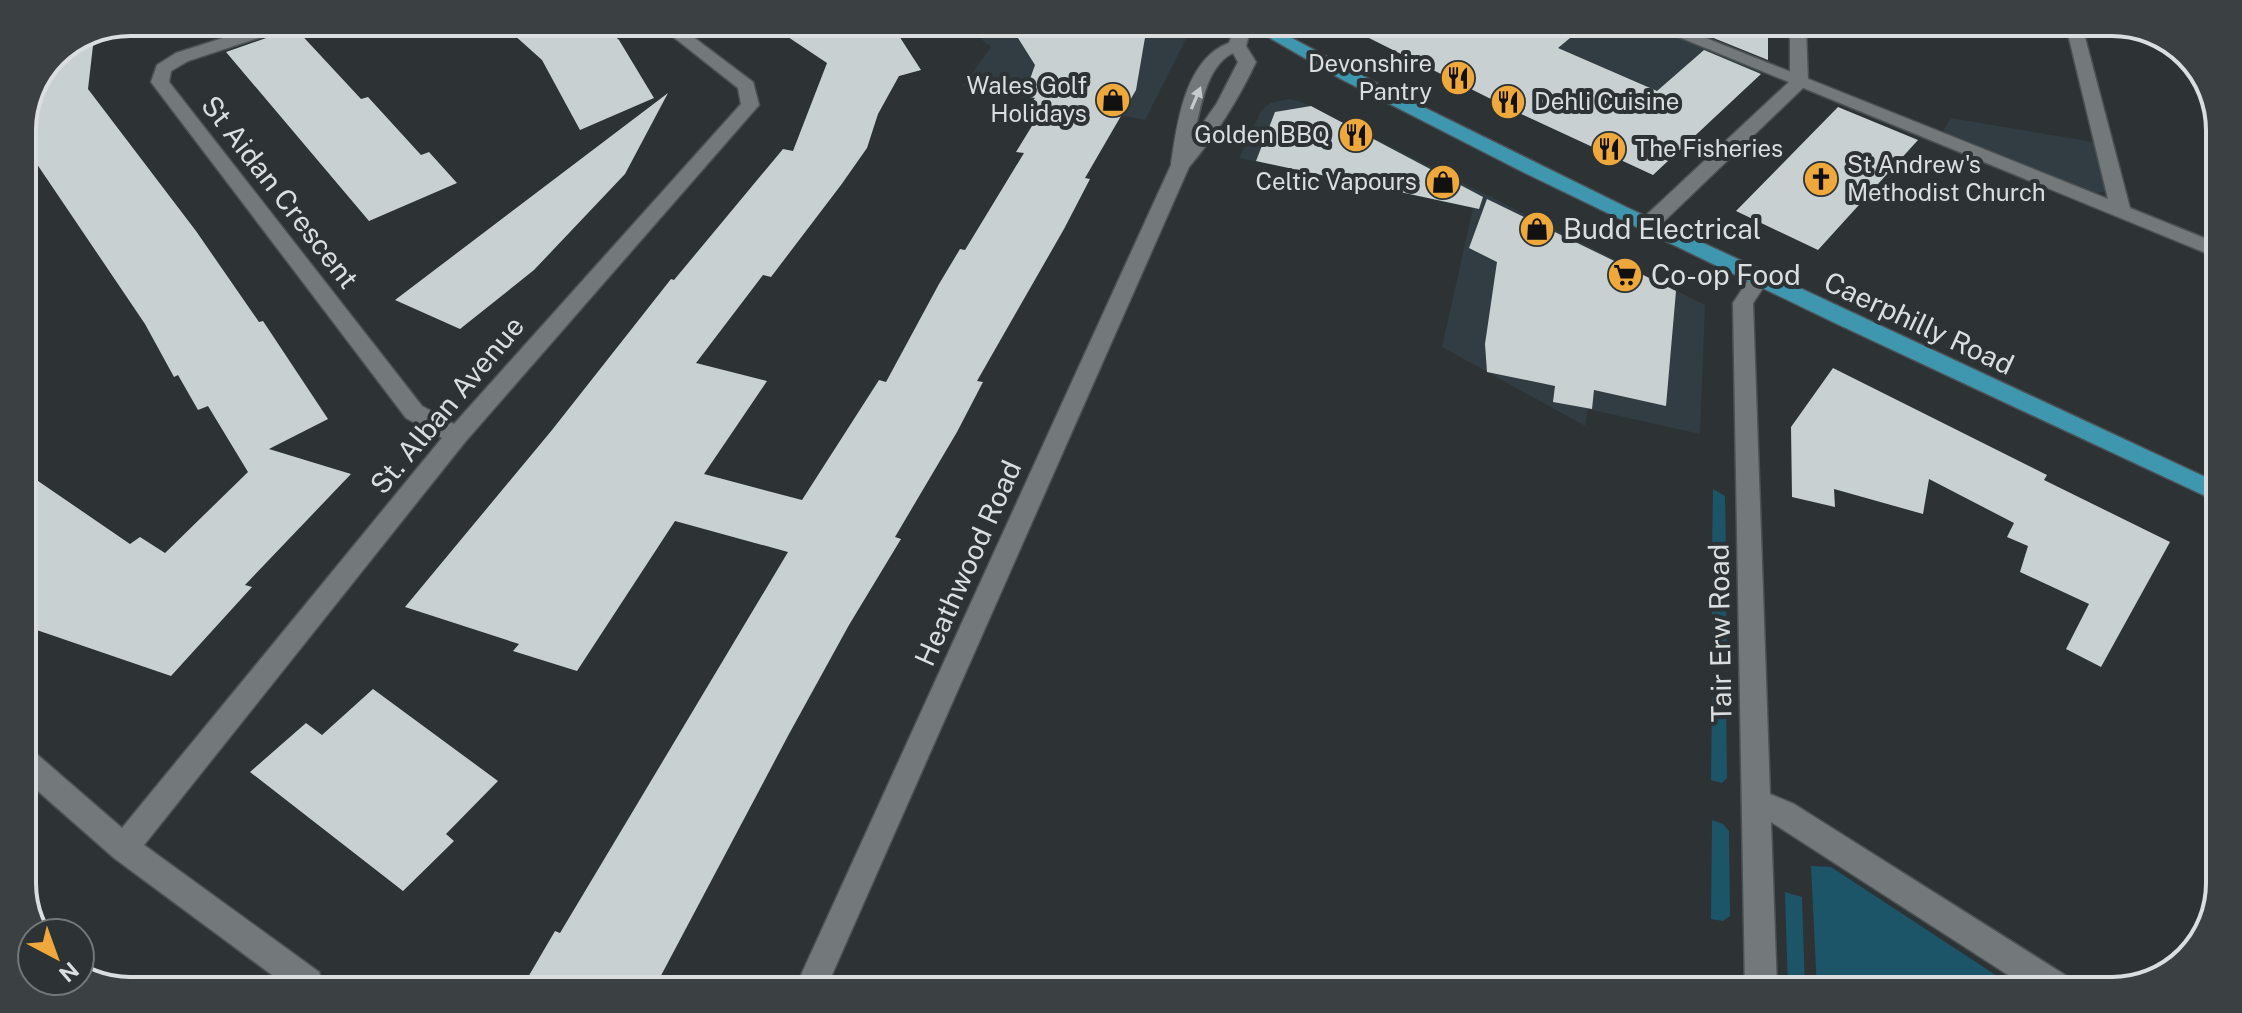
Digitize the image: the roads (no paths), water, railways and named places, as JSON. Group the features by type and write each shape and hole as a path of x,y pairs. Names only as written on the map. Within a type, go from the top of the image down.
{"main road":[{"name":"Caerphilly Road","path":"1275,36 1348,77 1759,279 2206,487"}],"street":[{"name":"St Aidan Crescent","path":"246,36 182,57 163,69 160,82 414,412 457,436"},
{"name":"St. Alban Avenue","path":"124,848 457,436 750,105 747,86 681,36"},
{"name":"Heathwood Road","path":"815,977 1180,165 1185,124 1200,89 1218,55 1237,46 1240,36"},
{"path":"1685,36 2206,246"},
{"path":"1648,225 1799,82 1798,36"},
{"path":"2077,36 2121,212"},
{"name":"Heathwood Road","path":"1180,165 1213,128 1240,79 1247,62 1237,46"},
{"name":"Tair Erw Road","path":"1759,279 1743,303 1761,977"},
{"path":"36,771 124,848 300,977"},
{"path":"1756,802 1784,814 2040,977"}],"place":[{"name":"Devonshire Pantry","path":"1458,78"},
{"name":"Wales Golf Holidays","path":"1113,100"},
{"name":"Dehli Cuisine","path":"1508,102"},
{"name":"Golden BBQ","path":"1356,135"},
{"name":"The Fisheries","path":"1609,149"},
{"name":"St Andrew's Methodist Church","path":"1821,179"},
{"name":"Celtic Vapours","path":"1443,182"},
{"name":"Budd Electrical","path":"1537,229"},
{"name":"Co-op Food","path":"1625,275"}]}
